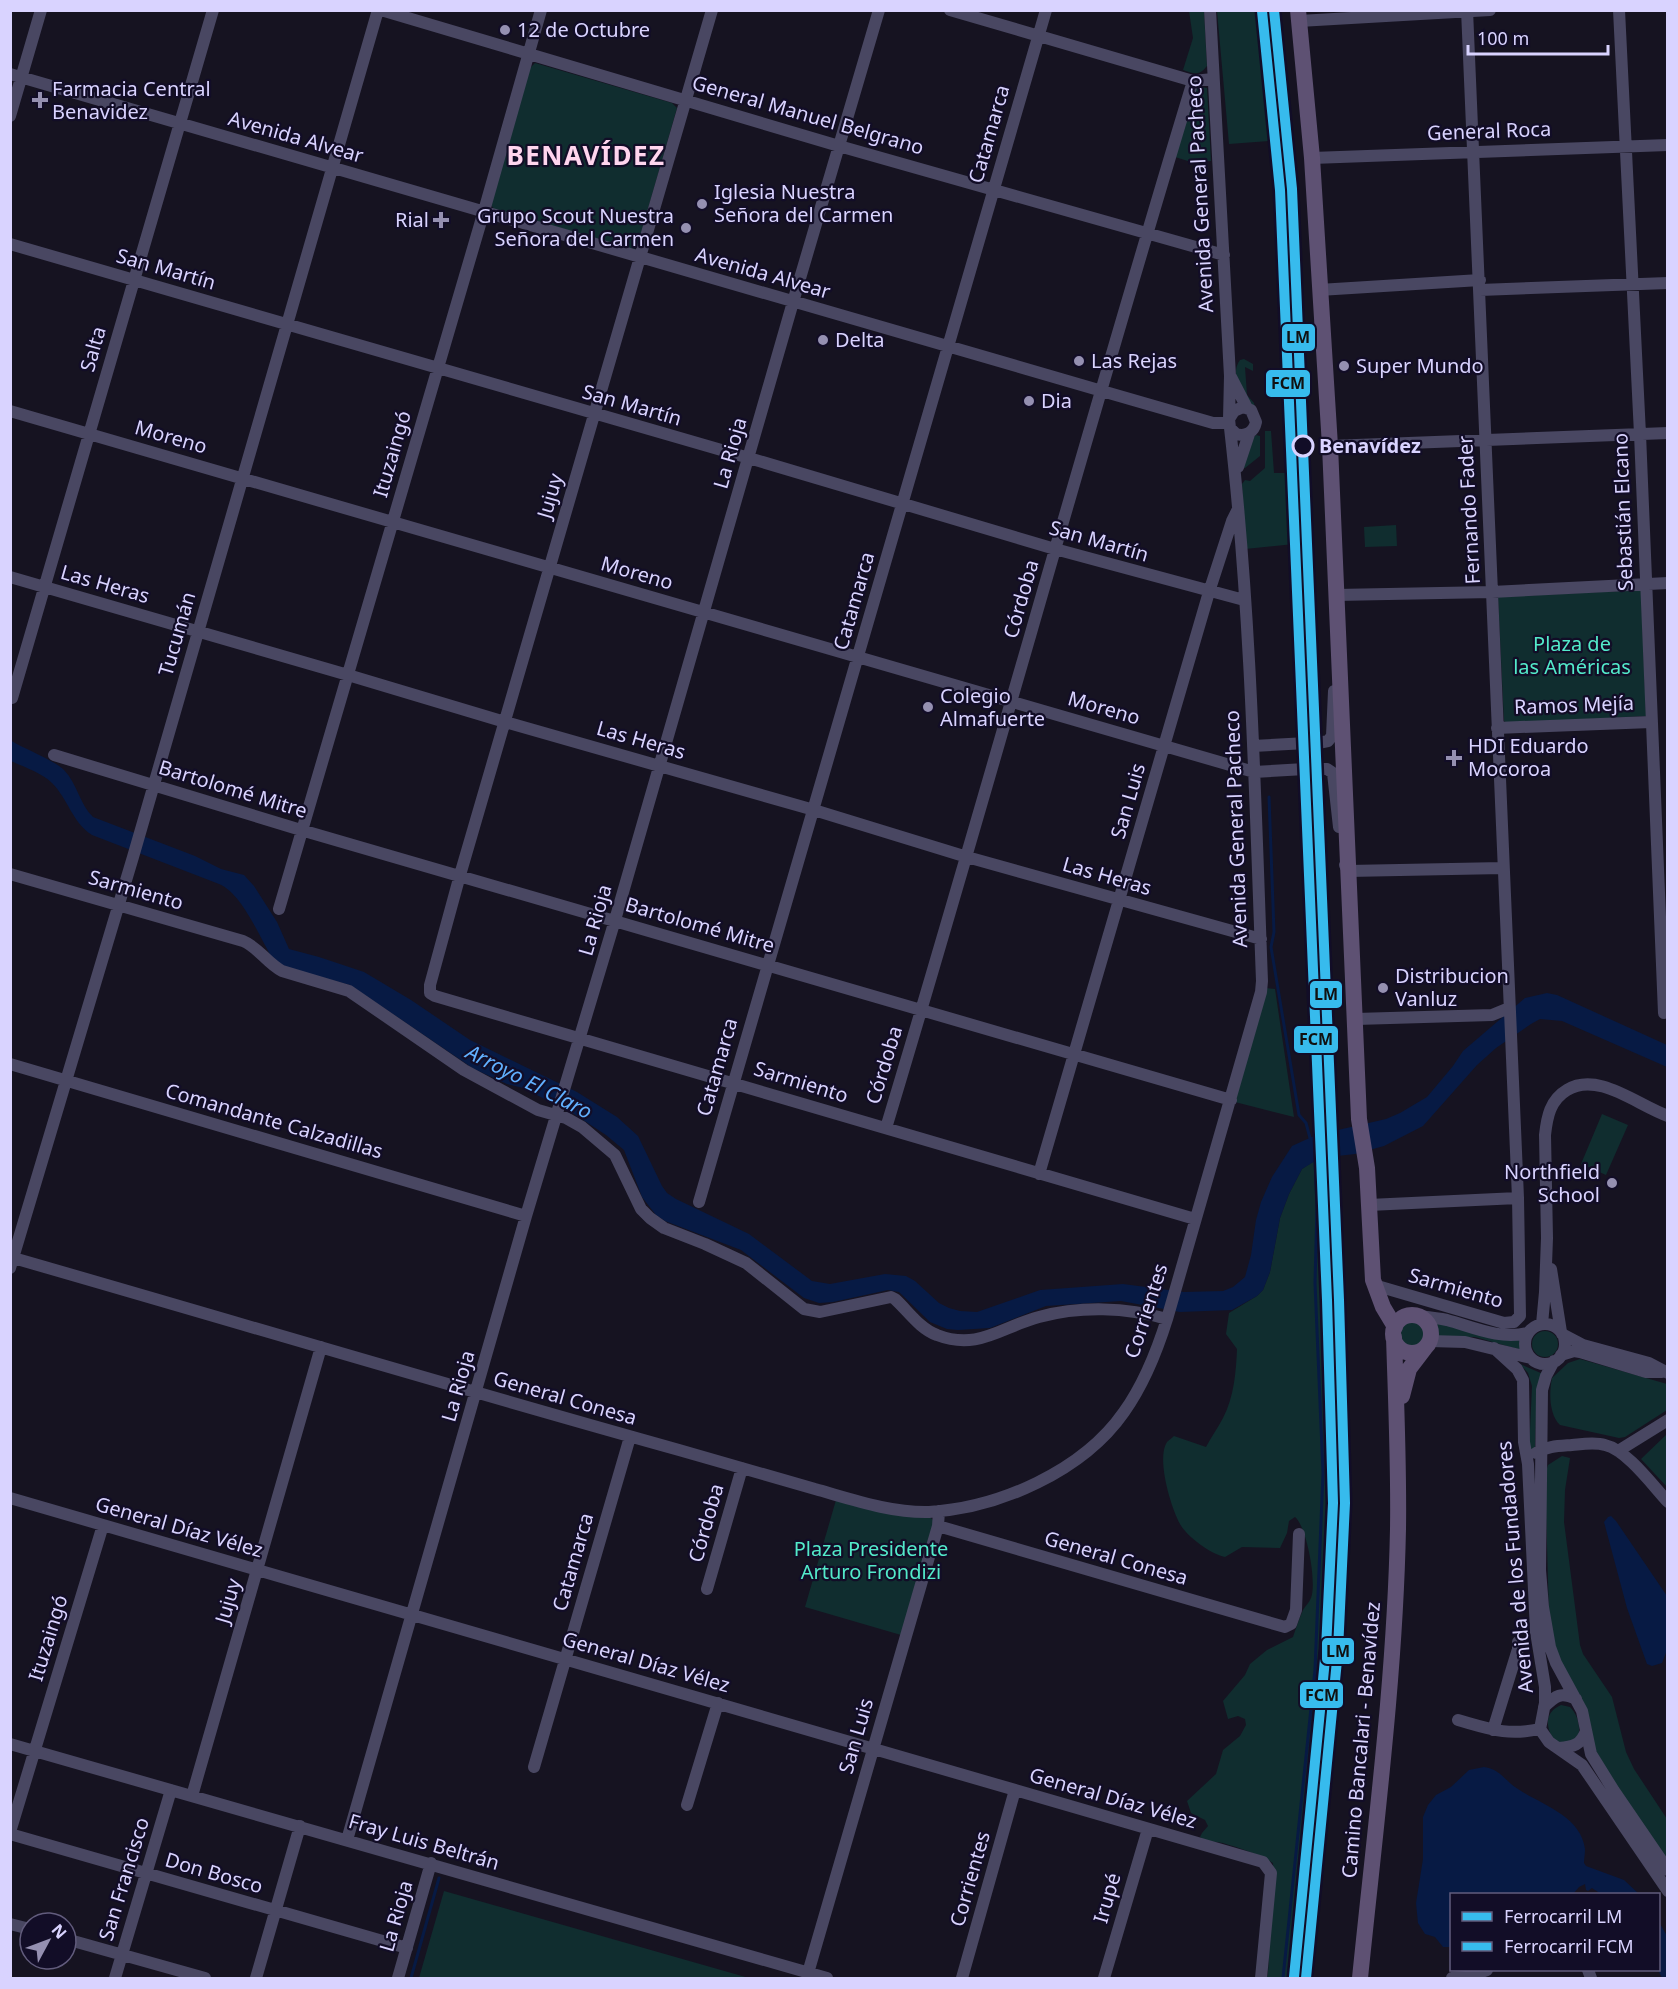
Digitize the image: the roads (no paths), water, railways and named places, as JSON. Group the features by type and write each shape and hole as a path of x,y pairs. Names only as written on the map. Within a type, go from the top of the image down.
{"main road":[{"path":"1299,16 1312,158 1330,446 1359,1119 1366,1158 1375,1287 1394,1332 1395,1343 1404,1351 1415,1353 1428,1345 1431,1335 1428,1323 1414,1316 1399,1314 1390,1308 1375,1287"},
{"path":"1394,1332 1398,1322 1414,1316"},
{"name":"Camino Bancalari - Benavídez","path":"1360,1978 1384,1749 1398,1530 1398,1432 1394,1332"},
{"name":"Camino Bancalari - Benavídez","path":"1398,1432 1406,1378 1413,1362 1428,1345"}],"street":[{"path":"10,116 16,76 41,10"},
{"name":"Salta","path":"12,698 213,10"},
{"name":"General Manuel Belgrano","path":"380,10 839,146 1224,255"},
{"name":"Tucumán","path":"12,1261 119,905 286,324 380,10"},
{"name":"Ituzaingó","path":"279,909 541,10"},
{"name":"Jujuy","path":"430,993 430,985 460,875 712,10"},
{"name":"La Rioja","path":"347,1840 526,1216 615,920 879,10"},
{"path":"950,10 1193,81 1213,79"},
{"name":"Catamarca","path":"699,1202 1046,10"},
{"name":"Avenida General Pacheco","path":"1195,1219 1261,992 1253,746 1236,477 1229,423 1230,376 1210,10"},
{"path":"1299,16 1490,10"},
{"name":"Sebastián Elcano","path":"1619,10 1640,434 1651,722 1663,858 1665,1013"},
{"name":"Fernando Fader","path":"1467,11 1518,1198"},
{"name":"Avenida Alvear","path":"16,76 1213,423 1229,423"},
{"name":"Córdoba","path":"886,1128 967,857 1146,233 1193,81"},
{"name":"General Roca","path":"1312,158 1668,145"},
{"name":"San Martín","path":"10,244 1055,549 1244,600"},
{"path":"1319,290 1668,283"},
{"name":"Avenida General Pacheco","path":"1230,376 1247,408"},
{"path":"1236,477 1240,455 1256,422 1254,414 1247,408 1238,408 1234,411 1229,423 1236,434 1249,434"},
{"name":"Moreno","path":"10,411 1254,772 1305,769"},
{"path":"1330,446 1668,433"},
{"name":"San Luis","path":"1039,1174 1209,591 1232,521 1238,510"},
{"name":"Las Heras","path":"10,577 814,810 967,857 1261,939"},
{"path":"1336,595 1492,592 1668,583"},
{"path":"1253,746 1328,741 1332,736 1335,677 1340,672"},
{"name":"Ramos Mejía","path":"1497,728 1651,722"},
{"name":"Bartolomé Mitre","path":"54,755 301,830 1231,1100"},
{"path":"1318,769 1327,769 1333,773 1344,861 1348,871 1503,868"},
{"name":"Sarmiento","path":"10,874 250,944 273,966 282,971 349,991 464,1070 538,1110 557,1113"},
{"name":"Sarmiento","path":"430,993 579,1039 1195,1219"},
{"path":"1356,1019 1492,1015 1509,1008"},
{"name":"Comandante Calzadillas","path":"10,1064 526,1216"},
{"path":"1542,1324 1546,1238 1545,1135 1549,1112 1558,1098 1573,1086 1591,1083 1607,1087 1668,1116"},
{"path":"557,1113 582,1127 615,1155 641,1209 650,1218 664,1228 746,1263 797,1305 812,1312 891,1297 896,1299 930,1332 960,1341 984,1338 1049,1315 1107,1310 1168,1316"},
{"path":"1369,1205 1518,1198"},
{"name":"Sarmiento","path":"1375,1287 1504,1323 1517,1320 1520,1311 1518,1198"},
{"name":"Corrientes","path":"939,1510 978,1503 1020,1491 1064,1468 1089,1449 1114,1425 1125,1412 1152,1360 1168,1316 1195,1219"},
{"path":"1546,1238 1565,1345 1558,1358"},
{"name":"General Conesa","path":"12,1261 860,1502 906,1510 939,1510"},
{"path":"1414,1316 1443,1319 1510,1336 1527,1334 1542,1324 1552,1325 1583,1345 1648,1363 1665,1372"},
{"path":"1527,1334 1525,1346 1531,1358"},
{"path":"1428,1345 1465,1342 1531,1358 1539,1363 1574,1351 1646,1372 1665,1372"},
{"name":"Jujuy","path":"192,1796 321,1347"},
{"name":"Avenida de los Fundadores","path":"1494,1348 1517,1370 1523,1380 1524,1442 1527,1457 1536,1632 1545,1687 1540,1729"},
{"name":"Avenida de los Fundadores","path":"1558,1358 1543,1383 1540,1435 1540,1570 1546,1631 1556,1663 1585,1719 1591,1754 1668,1870"},
{"path":"1618,1451 1668,1420"},
{"path":"1540,1435 1578,1445"},
{"name":"Catamarca","path":"534,1767 630,1437"},
{"path":"1527,1457 1547,1448 1604,1444 1618,1451 1668,1502"},
{"path":"1540,1466 1557,1453 1578,1445"},
{"name":"Córdoba","path":"707,1589 742,1468"},
{"name":"General Díaz Vélez","path":"10,1498 1263,1862 1271,1873 1261,1978"},
{"name":"San Luis","path":"808,1973 938,1526 939,1510"},
{"name":"Ituzaingó","path":"10,1833 103,1525"},
{"name":"General Conesa","path":"938,1526 1285,1627 1291,1624 1296,1610 1299,1534"},
{"path":"1492,1730 1518,1649 1518,1642"},
{"path":"1544,1707 1559,1695 1566,1694 1576,1699"},
{"path":"687,1805 718,1703"},
{"path":"1458,1719 1492,1730 1521,1733 1540,1729 1549,1742 1582,1765 1668,1891"},
{"path":"1559,1748 1578,1744 1586,1731"},
{"name":"Fray Luis Beltrán","path":"10,1744 827,1978"},
{"name":"San Francisco","path":"115,1978 171,1790"},
{"name":"Corrientes","path":"962,1978 1016,1790"},
{"path":"256,1978 300,1827"},
{"name":"Irupé","path":"1104,1978 1148,1829"},
{"name":"Don Bosco","path":"10,1833 407,1948"},
{"name":"La Rioja","path":"398,1978 430,1863"},
{"path":"78,1942 205,1978"},
{"path":"1452,1978 1465,1978 1484,1971"}],"water":[{"name":"Arroyo El Claro","path":"10,740 64,770 93,817 195,856 221,869 244,875 254,886 277,922 289,949 364,972 411,1000 470,1040 577,1092 617,1117 638,1136 667,1193 749,1234 812,1281 830,1284 885,1274 906,1276 915,1281 939,1303 960,1311 977,1312 1040,1290 1123,1284 1184,1292 1223,1291 1233,1287 1245,1277 1261,1202 1272,1177 1292,1146 1316,1135 1386,1119 1427,1097 1463,1051 1525,998 1547,993 1557,995 1667,1045 1667,1067 1562,1021 1540,1019 1496,1048 1477,1065 1423,1126 1384,1146 1355,1154 1320,1158 1302,1169 1280,1218 1270,1272 1263,1290 1232,1310 1180,1312 1121,1301 1046,1306 990,1328 947,1329 930,1322 899,1292 888,1290 819,1303 804,1298 741,1250 665,1221 656,1215 642,1197 624,1150 606,1135 574,1114 523,1088 507,1084 474,1069 350,985 280,966 274,961 243,907 228,889 92,835 80,824 48,779 11,761"},
{"path":"1611,1516 1667,1596 1667,1650 1662,1663 1652,1666 1647,1664 1627,1608 1604,1522"},
{"path":"1490,1768 1513,1786 1559,1813 1576,1828 1582,1838 1586,1866 1624,1880 1638,1893 1600,1893 1592,1888 1586,1890 1585,1884 1574,1893 1450,1893 1450,1947 1443,1947 1435,1937 1425,1934 1418,1923 1416,1903 1423,1859 1423,1817 1428,1805 1436,1795 1451,1787 1469,1770"},
{"path":"1660,1924 1667,1936 1667,1978 1662,1978 1658,1971"}],"waterway":[{"path":"1269,797 1274,932 1271,947 1299,1115 1306,1123 1310,1138"},
{"path":"1283,1978 1315,1670 1323,1473 1315,1283 1317,1207 1315,1161"},
{"path":"411,1978 439,1878"}],"rail line":[{"name":"LM","path":"1274,10 1292,189 1339,1300 1345,1503 1338,1650 1306,1978"},
{"name":"FCM","path":"1262,11 1280,190 1327,1300 1333,1503 1326,1649 1294,1977"}],"place":[{"name":"12 de Octubre","path":"505,30"},
{"name":"Farmacia Central Benavidez","path":"40,100"},
{"name":"Iglesia Nuestra Señora del Carmen","path":"702,204"},
{"name":"Rial","path":"441,220"},
{"name":"Grupo Scout Nuestra Señora del Carmen","path":"686,228"},
{"name":"Delta","path":"823,340"},
{"name":"Las Rejas","path":"1079,361"},
{"name":"Super Mundo","path":"1344,366"},
{"name":"Dia","path":"1029,401"},
{"name":"Benavídez","path":"1303,446"},
{"name":"Colegio Almafuerte","path":"928,707"},
{"name":"HDI Eduardo Mocoroa","path":"1454,758"},
{"name":"Distribucion Vanluz","path":"1383,988"},
{"name":"Northfield School","path":"1612,1183"}],"district":[{"name":"BENAVÍDEZ","path":"586,156"}],"park label":[{"name":"Plaza de las Américas","path":"1572,656"},
{"name":"Plaza Presidente Arturo Frondizi","path":"871,1560"}]}
